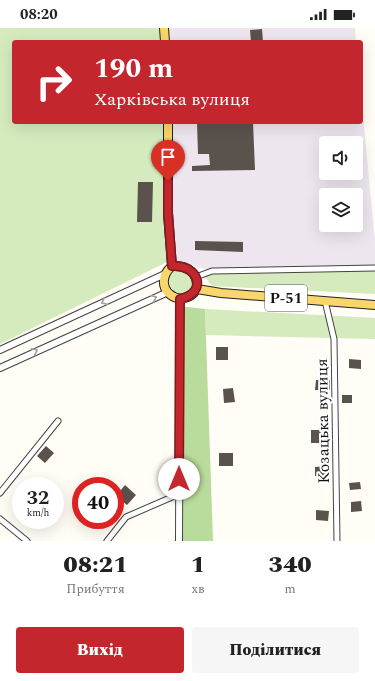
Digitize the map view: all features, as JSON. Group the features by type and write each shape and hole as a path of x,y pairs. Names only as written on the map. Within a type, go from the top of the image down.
{"main road":[{"path":"164,28 165,40"},
{"path":"168,124 168,213 172,266 165,274 164,283 168,292 174,297 180,299 194,294 197,289 196,277 190,269 172,266"},
{"name":"Р-51","path":"197,289 221,293 375,305"}],"street":[{"path":"196,277 212,271 273,268 375,268"},
{"path":"0,350 165,274"},
{"path":"0,368 168,292"},
{"path":"179,541 180,299"},
{"name":"Козацька вулиця","path":"325,301 334,339 337,541"},
{"path":"0,493 58,421"},
{"path":"107,541 126,518 179,494"},
{"path":"0,519 27,541"}],"shaded area":[{"path":"164,28 355,28 356,40 165,40"},
{"path":"363,116 375,241 375,268 212,271 171,260 168,124 363,124"}],"green space":[{"path":"0,28 164,28 165,40 12,40 12,124 168,124 171,260 0,344"},
{"path":"172,266 195,274 193,294 174,297 164,277"},
{"path":"375,268 375,294 212,286 203,274 212,271"},
{"path":"179,306 205,309 213,541 179,541"},
{"path":"205,309 375,318 375,339 206,335"}],"building":[{"path":"262,29 263,40 251,40 250,30"},
{"path":"197,124 253,124 255,170 192,171 192,166 210,165 209,154 198,154"},
{"path":"138,182 153,182 152,222 137,222"},
{"path":"195,241 243,242 243,252 195,250"},
{"path":"216,347 228,347 228,360 216,360"},
{"path":"349,359 361,360 361,369 349,368"},
{"path":"316,380 330,380 330,390 315,390"},
{"path":"233,388 235,402 224,403 223,389"},
{"path":"342,395 352,395 352,403 342,403"},
{"path":"311,430 321,430 322,443 311,443"},
{"path":"46,446 54,453 45,463 37,456"},
{"path":"219,453 233,453 233,466 219,466"},
{"path":"330,466 330,476 315,476 315,467"},
{"path":"360,482 361,489 350,490 349,483"},
{"path":"125,485 136,495 127,505 124,503"},
{"path":"361,501 362,511 351,512 351,502"},
{"path":"316,510 329,511 328,521 316,520"}],"route":[{"path":"168,181 168,213 172,266 180,265 190,269 195,274 197,281 197,289 194,294 180,299 179,479"}]}
